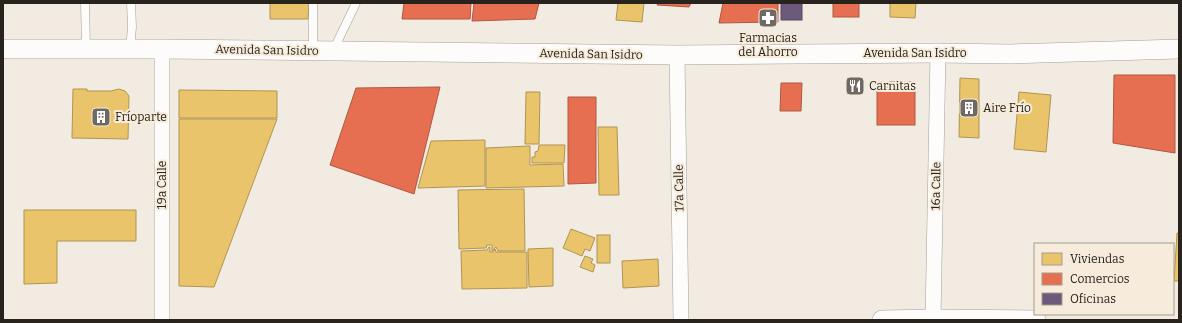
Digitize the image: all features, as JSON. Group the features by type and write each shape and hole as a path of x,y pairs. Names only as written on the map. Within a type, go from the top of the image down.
{"street":[{"name":"Avenida San Isidro","path":"3,49 162,49 677,55 938,53 1010,54 1179,50"},
{"name":"19a Calle","path":"162,49 162,320"},
{"name":"16a Calle","path":"933,319 938,53"},
{"name":"17a Calle","path":"677,55 681,320"},
{"path":"882,320 1036,320"}],"lane":[{"path":"85,3 86,49"},
{"path":"130,49 132,27 131,3"},
{"path":"313,3 313,51"},
{"path":"333,51 356,3"}],"building: Viviendas":[{"path":"270,3 309,3 308,19 270,19"},
{"path":"618,3 644,3 642,22 616,20"},
{"path":"890,3 916,3 915,18 890,17"},
{"name":"Aire Frío","path":"960,78 979,79 979,138 959,137"},
{"name":"Fríoparte","path":"73,89 87,89 87,91 111,91 119,89 125,91 129,96 128,139 72,138"},
{"path":"179,90 277,91 277,118 179,118"},
{"path":"526,92 540,92 539,144 525,144"},
{"path":"1019,92 1051,95 1046,152 1014,149"},
{"path":"179,119 277,119 214,287 179,286"},
{"path":"598,127 617,127 619,195 599,195"},
{"path":"485,140 485,186 418,188 431,141"},
{"path":"539,145 565,145 564,163 532,163 532,157 535,157 535,152 538,151"},
{"path":"530,146 530,165 563,164 564,186 486,188 486,148"},
{"path":"524,189 525,251 498,251 496,247 492,251 492,245 487,245 486,248 459,249 458,190"},
{"path":"24,210 136,210 136,241 57,241 57,283 24,284"},
{"path":"571,229 595,238 590,251 585,249 582,256 563,248"},
{"path":"1177,233 1179,233 1179,281 1174,281"},
{"path":"597,235 610,235 610,263 597,263"},
{"path":"489,247 490,252 493,252 495,249 496,252 527,252 527,288 462,289 461,251 487,250"},
{"path":"553,248 553,286 529,287 528,249"},
{"path":"585,256 593,259 591,263 595,265 593,272 580,267"},
{"path":"658,259 659,286 623,288 622,261"}],"building: Comercios":[{"path":"404,3 471,3 470,19 402,19"},
{"path":"474,3 539,3 535,19 472,21"},
{"path":"658,3 691,3 689,7 657,5"},
{"path":"723,3 778,3 778,22 719,23"},
{"path":"833,3 859,3 859,17 833,17"},
{"path":"1114,75 1175,75 1175,153 1113,143"},
{"path":"877,82 915,82 915,125 877,125"},
{"path":"781,83 802,83 801,111 780,111"},
{"path":"440,87 414,194 330,165 356,88"},
{"path":"568,97 596,97 596,183 568,184"}],"building: Oficinas":[{"path":"781,3 802,3 802,20 781,20"}],"place":[{"name":"Farmacias del Ahorro","path":"768,18"},
{"name":"Carnitas","path":"855,86"},
{"name":"Aire Frío","path":"969,108"},
{"name":"Fríoparte","path":"101,117"}]}
